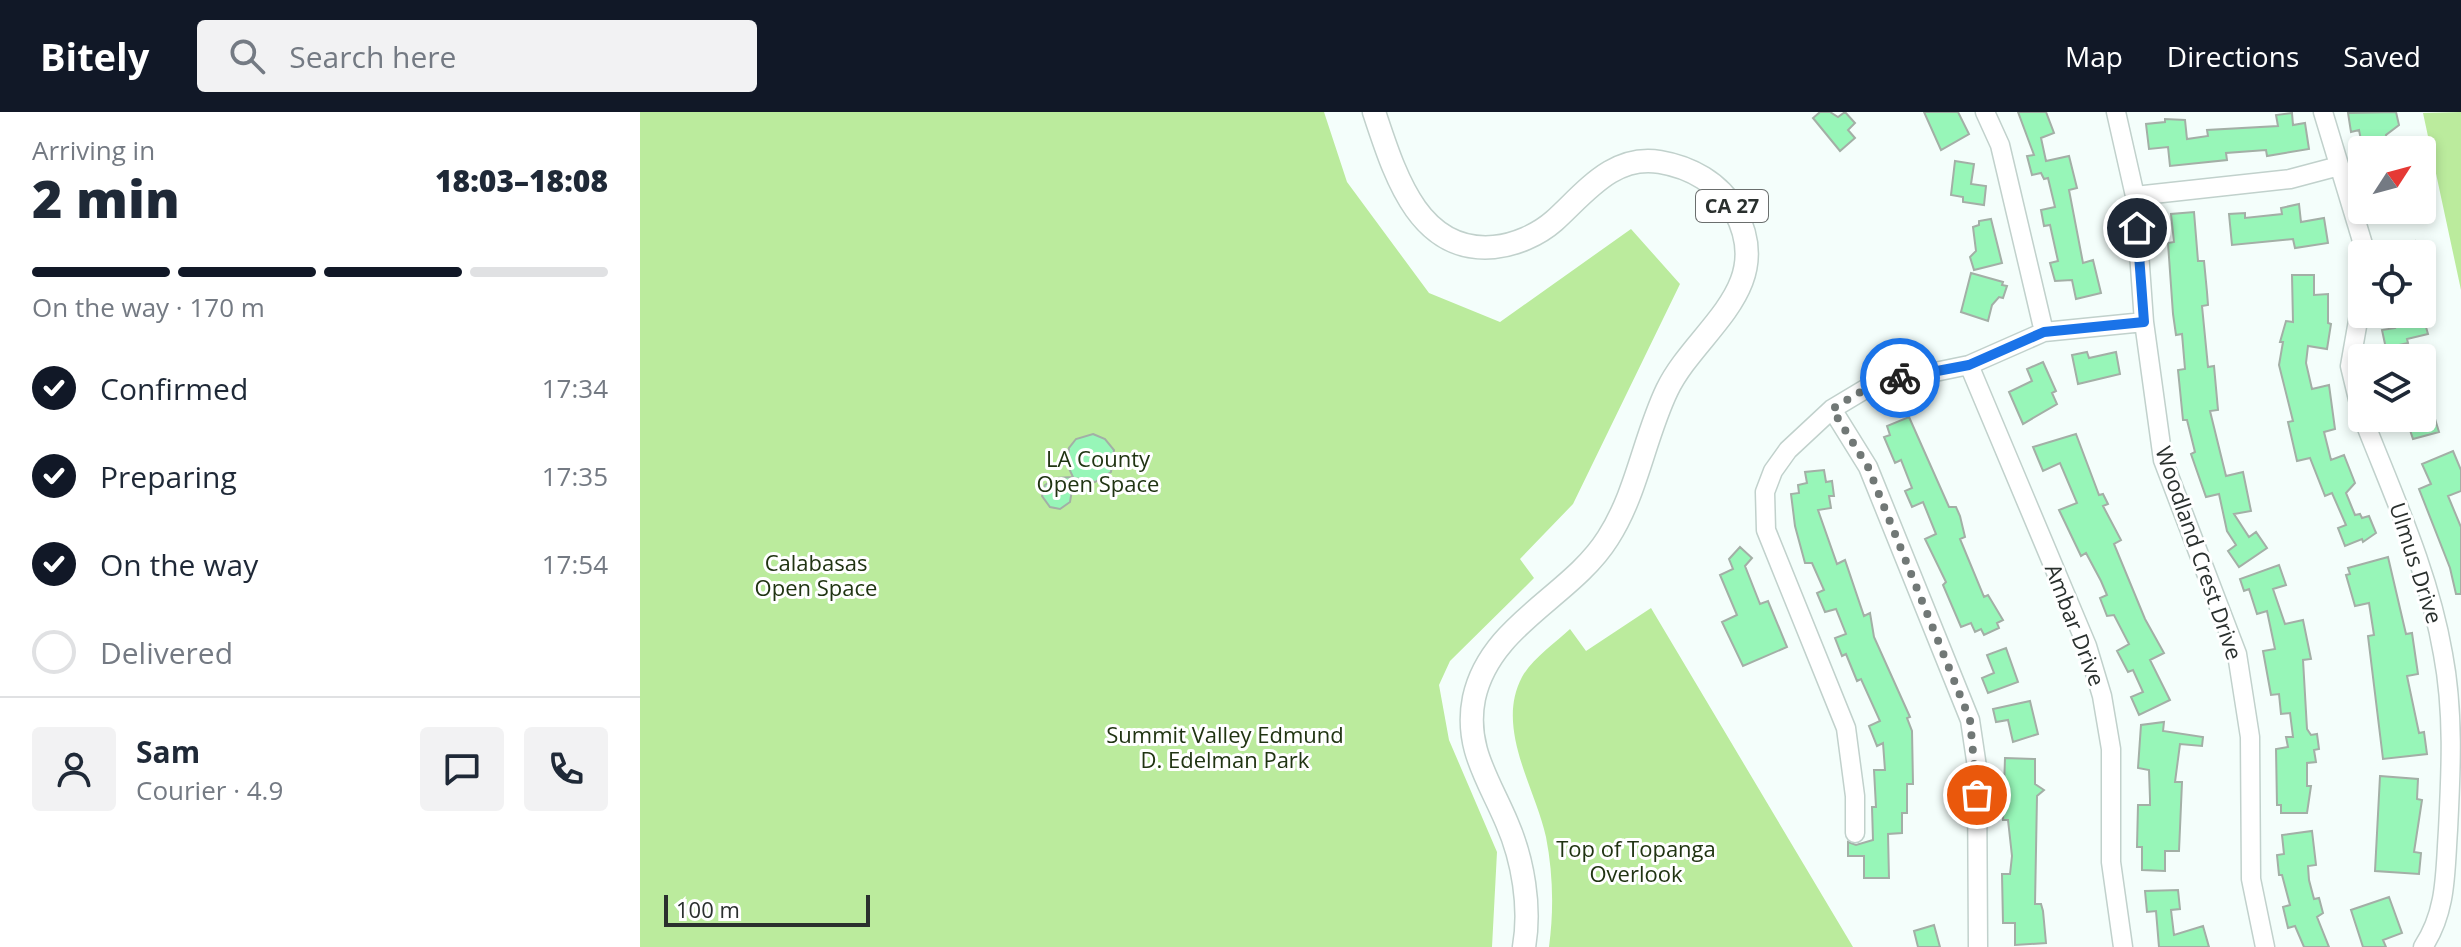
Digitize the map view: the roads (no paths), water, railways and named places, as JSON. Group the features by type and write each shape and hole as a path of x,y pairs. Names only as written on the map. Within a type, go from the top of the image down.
{"main road":[{"name":"CA 27","path":"1374,112 1395,174 1411,205 1434,230 1455,244 1475,249 1502,246 1529,237 1552,223 1603,175 1629,164 1656,161 1684,167 1712,183 1730,203 1741,223 1747,254 1742,280 1729,307 1669,386 1650,429 1628,501 1608,540 1507,637 1481,677 1471,718 1472,744 1518,852 1525,904 1524,947"}],"street":[{"path":"1985,112 2000,145 2044,332"},
{"name":"Woodland Crest Drive","path":"2116,112 2135,196 2144,322 2163,460 2237,654 2250,737 2251,879 2265,947"},
{"path":"2323,112 2362,240"},
{"path":"2135,196 2290,179 2339,166"},
{"path":"1855,833 1855,796 1846,728 1766,530 1765,492 1773,471 1788,450 1832,409 1872,385 1969,365 2044,332 2144,322"},
{"name":"Ambar Drive","path":"1969,365 2087,646 2102,696 2111,749 2111,862 2123,947"},
{"path":"1832,409 1868,467 1970,720 1977,767 1978,947"},
{"name":"Ulmus Drive","path":"2368,432 2431,599 2447,684 2451,772 2444,901 2437,926 2423,947"}],"park label":[{"name":"LA County Open Space","path":"1098,472"},
{"name":"Calabasas Open Space","path":"816,576"},
{"name":"Summit Valley Edmund D. Edelman Park","path":"1225,748"},
{"name":"Top of Topanga Overlook","path":"1636,862"}]}
